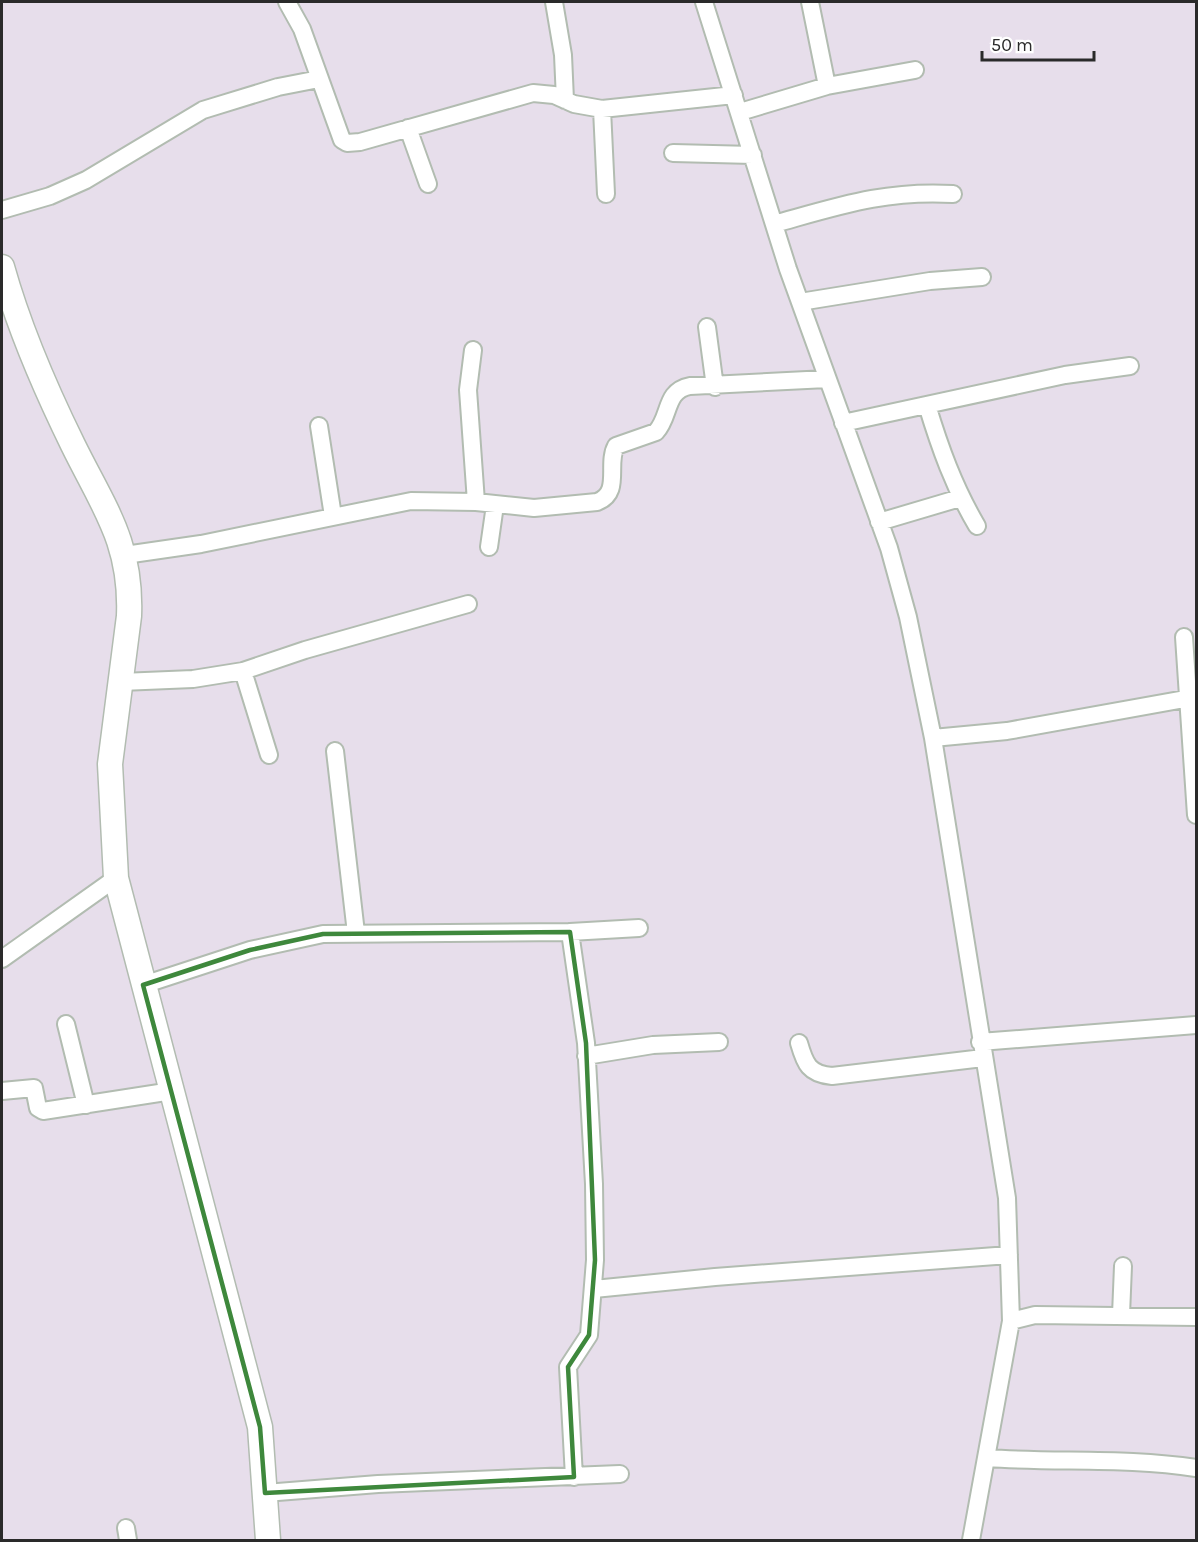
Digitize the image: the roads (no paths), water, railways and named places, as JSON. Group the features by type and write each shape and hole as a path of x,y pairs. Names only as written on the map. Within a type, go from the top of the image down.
{"main road":[{"path":"3,277 53,402 113,522 125,555 130,595 110,764 116,878 142,985 260,1428 268,1540"}],"street":[{"path":"287,2 302,29 344,142 360,142 533,93 554,95 582,107 602,109 734,95"},
{"path":"554,2 563,55 565,100"},
{"path":"704,2 800,302 879,522 908,618 933,738 981,1050 1007,1198 1011,1321 971,1540"},
{"path":"810,2 827,86"},
{"path":"740,112 827,86 915,69"},
{"path":"2,210 50,196 86,180 129,157 171,127 203,110 278,87 320,79"},
{"path":"602,109 606,194"},
{"path":"408,128 428,184"},
{"path":"673,153 753,155"},
{"path":"774,224 886,195 914,192 953,195"},
{"path":"800,302 918,283 982,277"},
{"path":"707,327 715,387"},
{"path":"473,350 468,390 476,502"},
{"path":"843,423 1065,375 1130,366"},
{"path":"125,555 201,544 411,501 476,502 534,508 574,505 604,499 612,486 612,454 616,446 656,432 669,400 677,391 690,387 827,379"},
{"path":"927,405 960,498 976,526"},
{"path":"319,426 333,516"},
{"path":"879,522 960,498"},
{"path":"489,547 495,505"},
{"path":"121,682 193,679 243,671 305,650 468,604"},
{"path":"1184,637 1192,697 1197,815"},
{"path":"243,671 269,755"},
{"path":"933,738 1007,731 1192,697"},
{"path":"335,751 357,933"},
{"path":"2,959 116,878"},
{"path":"142,985 293,938 357,933 570,932 639,928"},
{"path":"570,932 586,1056 594,1184 594,1289 589,1335 568,1367 574,1477"},
{"path":"66,1024 86,1105"},
{"path":"799,1043 809,1070 825,1076 981,1050 1197,1024"},
{"path":"586,1056 653,1045 719,1041"},
{"path":"2,1091 34,1089 38,1108 43,1111 172,1091"},
{"path":"594,1289 715,1276 1009,1255"},
{"path":"1121,1315 1123,1266"},
{"path":"1011,1321 1035,1315 1197,1317"},
{"path":"987,1458 1027,1461 1117,1459 1197,1468"},
{"path":"265,1493 378,1484 620,1474"}]}
